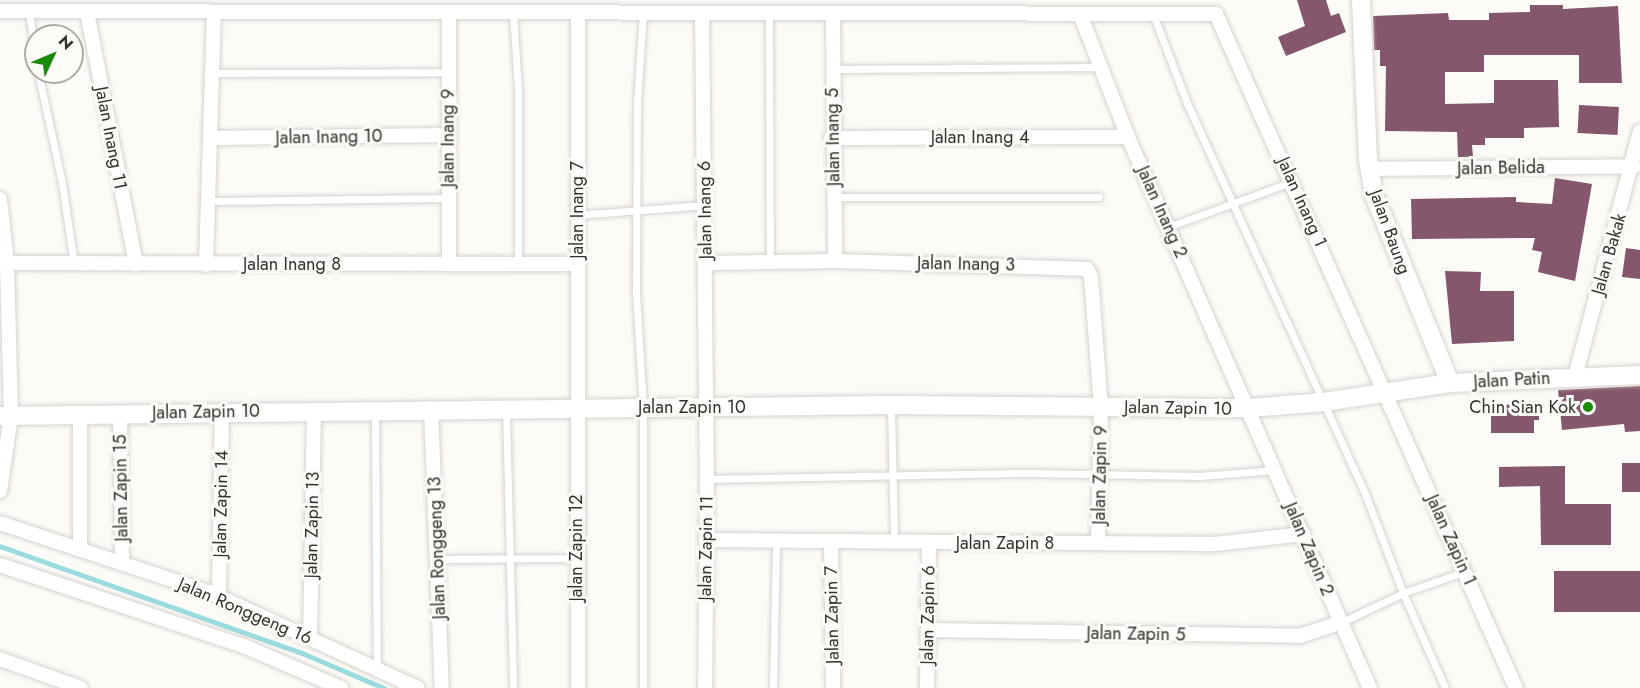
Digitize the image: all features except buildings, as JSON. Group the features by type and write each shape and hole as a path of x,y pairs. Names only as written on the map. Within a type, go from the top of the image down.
{"street":[{"name":"Jalan Baung","path":"1361,0 1369,169 1386,231 1450,383"},
{"path":"0,11 1153,14"},
{"name":"Jalan Inang 11","path":"87,12 136,264"},
{"path":"206,265 214,12"},
{"name":"Jalan Inang 9","path":"448,264 449,12"},
{"name":"Jalan Inang 7","path":"576,408 578,13"},
{"name":"Jalan Inang 6","path":"702,13 706,263 705,408"},
{"name":"Jalan Inang 5","path":"833,13 831,138 835,261"},
{"name":"Jalan Inang 2","path":"1080,14 1128,137 1250,408"},
{"name":"Jalan Inang 1","path":"1153,14 1216,14 1293,181 1384,393"},
{"name":"Jalan Bakak","path":"1575,377 1634,166 1640,131"},
{"name":"Jalan Inang 10","path":"210,138 448,135"},
{"name":"Jalan Inang 4","path":"831,138 1128,137"},
{"name":"Jalan Belida","path":"1369,169 1634,166"},
{"path":"0,200 7,263 5,416 0,491"},
{"name":"Jalan Inang 3","path":"706,263 835,261 1087,269 1091,277 1101,407"},
{"name":"Jalan Inang 8","path":"7,263 577,264"},
{"name":"Jalan Patin","path":"1384,393 1450,383 1640,375"},
{"name":"Jalan Zapin 10","path":"5,416 431,408 891,405 1250,408 1324,402 1384,393"},
{"name":"Jalan Zapin 1","path":"1384,393 1466,571 1516,688"},
{"name":"Jalan Zapin 9","path":"1098,543 1101,407"},
{"name":"Jalan Ronggeng 13","path":"431,408 442,688"},
{"name":"Jalan Zapin 12","path":"576,408 578,688"},
{"name":"Jalan Zapin 11","path":"705,408 707,479 705,688"},
{"name":"Jalan Zapin 2","path":"1250,408 1371,688"},
{"name":"Jalan Zapin 13","path":"310,639 314,410"},
{"name":"Jalan Zapin 14","path":"219,597 222,412"},
{"path":"80,414 80,549"},
{"name":"Jalan Zapin 15","path":"120,414 122,563"},
{"name":"Jalan Ronggeng 16","path":"0,523 219,597 418,688"},
{"name":"Jalan Zapin 8","path":"706,540 1215,544 1303,534"},
{"name":"Jalan Zapin 7","path":"831,541 833,688"},
{"name":"Jalan Zapin 6","path":"927,688 929,542"},
{"name":"Jalan Ronggeng 16","path":"0,565 244,646 314,682 341,688"},
{"name":"Jalan Zapin 5","path":"928,630 1300,636 1342,622"},
{"path":"0,659 81,688"}],"lane":[{"path":"29,12 31,24"},
{"path":"513,12 518,90 518,264"},
{"path":"643,13 638,103 639,209 636,292 643,408 643,688"},
{"path":"769,13 770,262"},
{"path":"1153,14 1187,103 1364,491 1403,593 1446,688"},
{"path":"833,69 1102,68"},
{"path":"212,74 447,72"},
{"path":"41,84 63,183 74,264"},
{"path":"1168,227 1293,181"},
{"path":"834,197 1099,197"},
{"path":"208,201 448,198"},
{"path":"577,215 705,205"},
{"path":"891,405 894,542"},
{"path":"375,409 377,671"},
{"path":"506,409 513,688"},
{"path":"707,479 807,475 1199,476 1275,470"},
{"path":"772,688 776,541"},
{"path":"438,559 576,558"},
{"path":"1342,622 1403,593 1466,571"}],"waterway":[{"path":"0,546 300,652 384,688"}],"place":[{"name":"Chin Sian Kok","path":"1588,407"}]}
